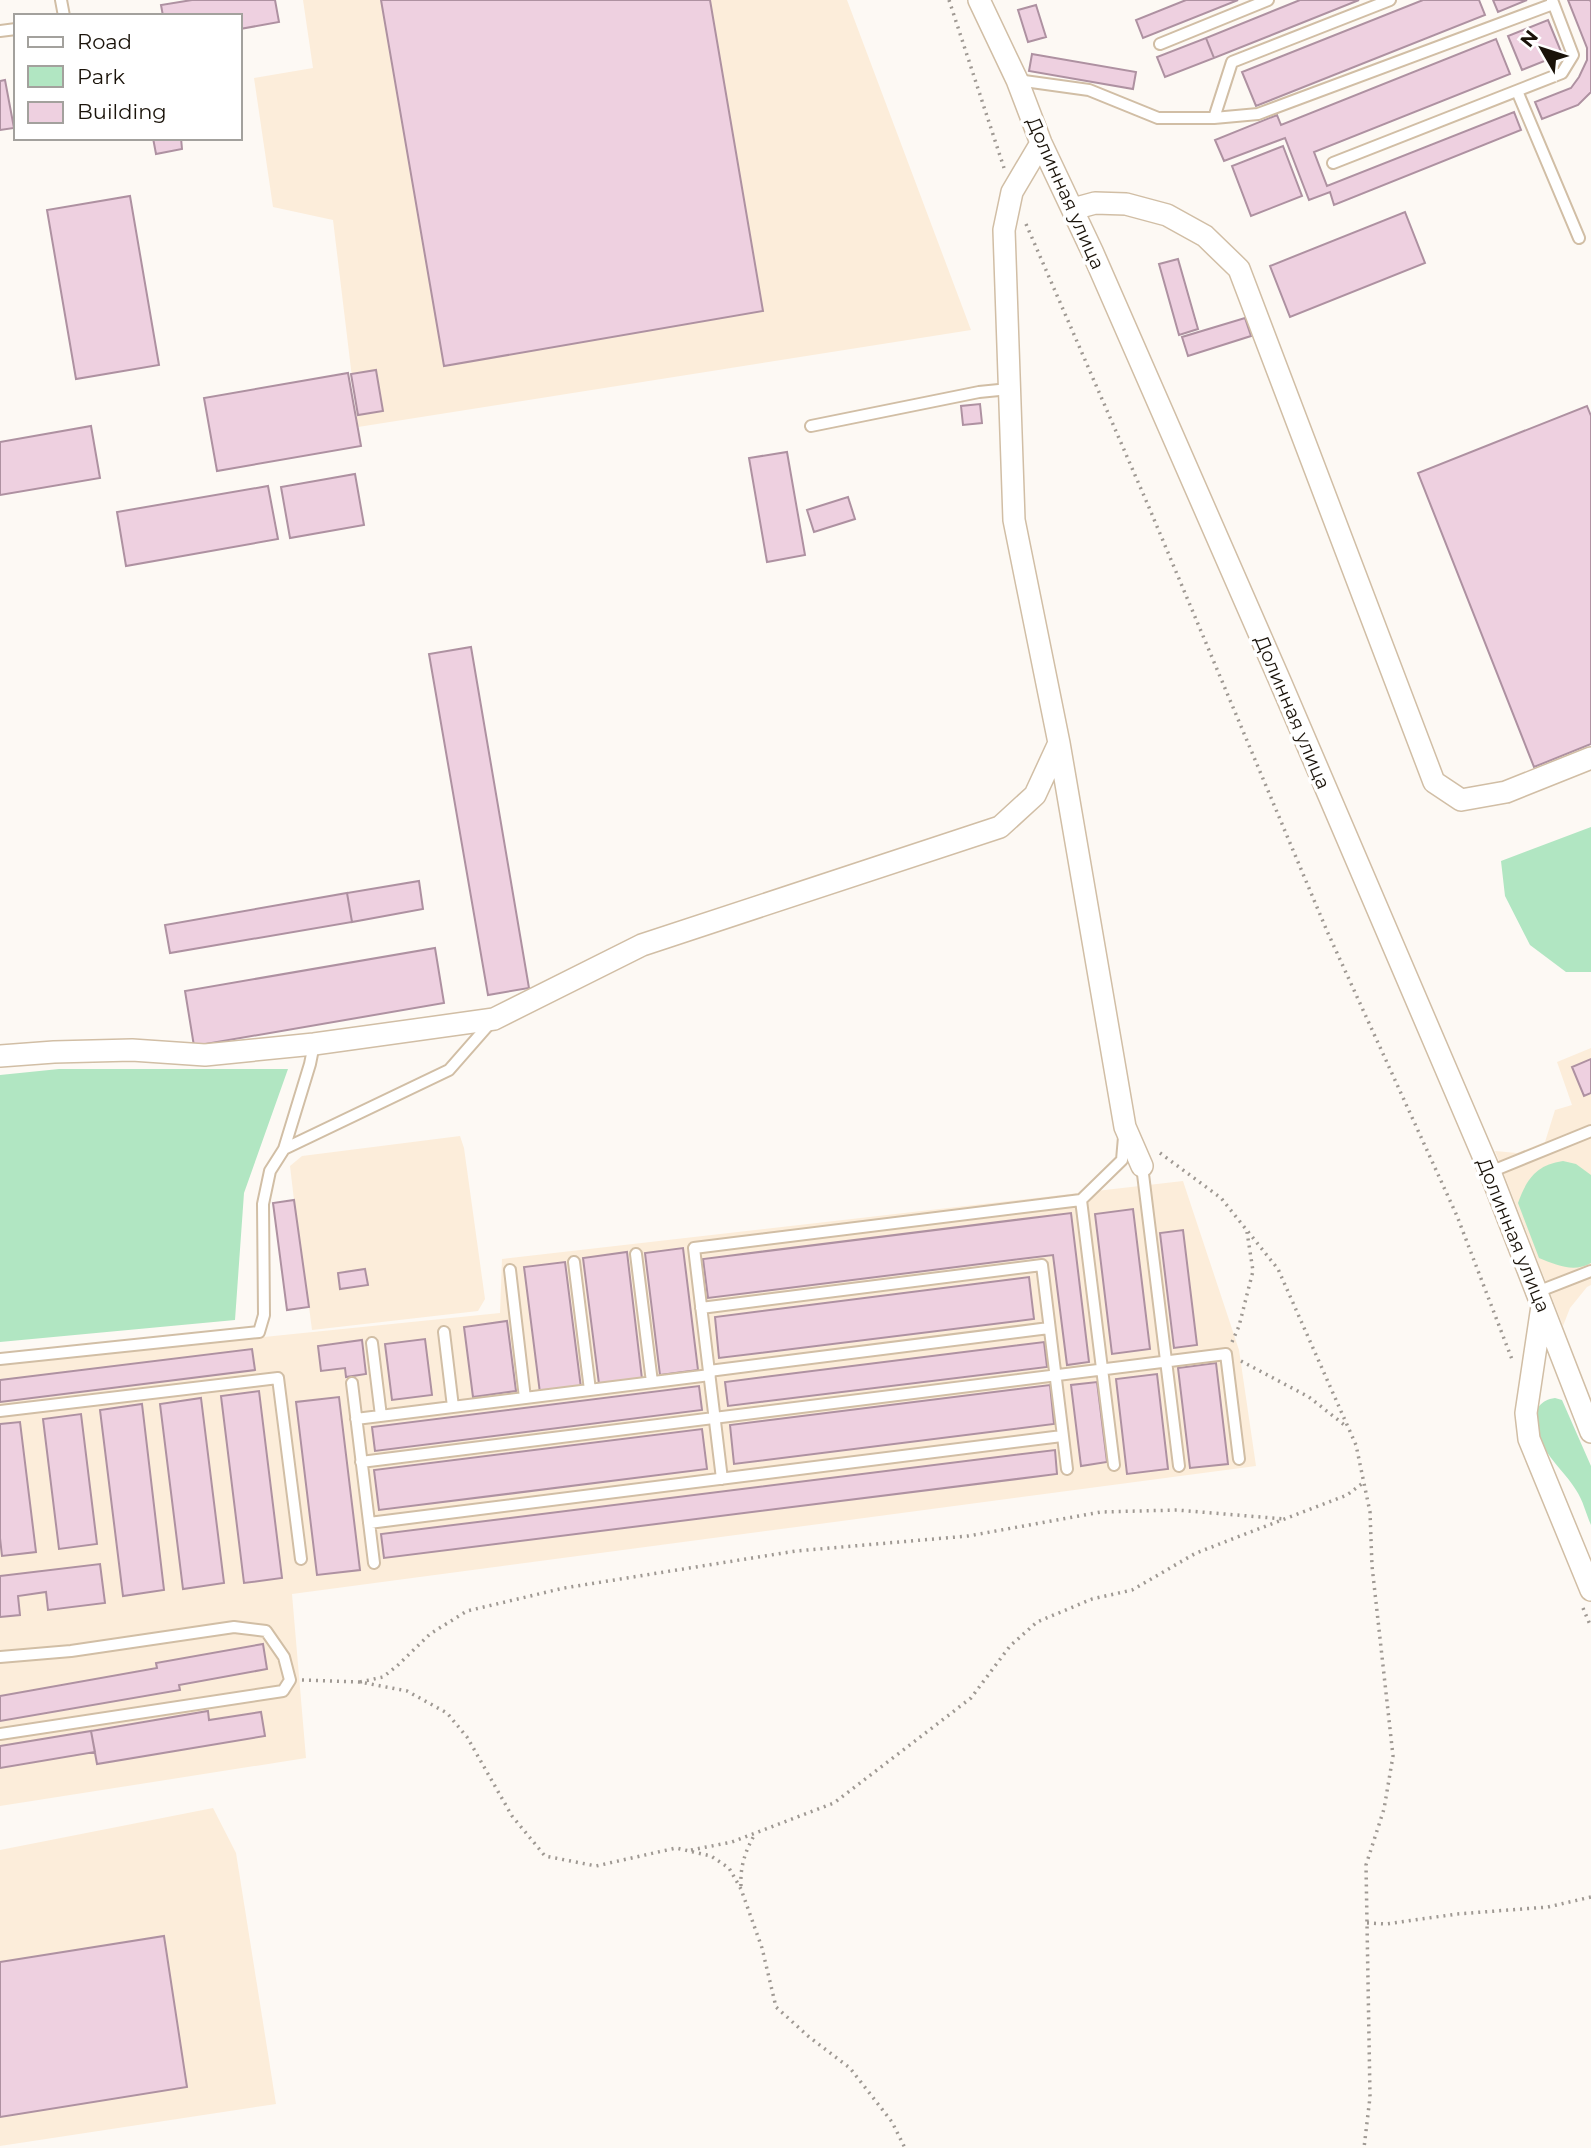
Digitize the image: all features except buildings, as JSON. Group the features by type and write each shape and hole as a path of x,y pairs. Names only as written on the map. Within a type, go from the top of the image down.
{"street":[{"name":"Долинная улица","path":"979,0 1017,80 1041,143 1073,209 1286,694 1490,1172 1591,1432"},
{"path":"1041,143 1012,192 1004,230 1014,520 1059,743 1125,1127 1142,1166"},
{"path":"1073,209 1095,203 1126,204 1167,215 1205,236 1239,269 1434,782 1461,800 1506,792 1591,758"},
{"path":"0,1056 132,1050 205,1055 313,1044 494,1019 642,945 1000,827 1035,795 1059,743"},
{"path":"1540,1298 1526,1413 1529,1440 1586,1596"}],"lane":[{"path":"1160,44 1268,0"},
{"path":"1214,118 1232,62 1390,0"},
{"path":"1017,80 1089,90 1158,118 1214,118 1258,114 1553,2 1573,55 1562,73 1333,163"},
{"path":"1517,91 1579,238"},
{"path":"811,426 979,392 1009,389"},
{"path":"284,1149 449,1070 494,1019"},
{"path":"0,1359 259,1332 264,1315 262,1204 270,1171 284,1149 310,1064 313,1044"},
{"path":"722,1479 694,1248 1081,1200 1122,1160 1125,1127"},
{"path":"1490,1172 1591,1131"},
{"path":"1142,1166 1178,1466"},
{"path":"1081,1200 1114,1465"},
{"path":"636,1254 652,1382"},
{"path":"574,1262 590,1390"},
{"path":"701,1308 1042,1265 1067,1469"},
{"path":"510,1270 526,1398"},
{"path":"1540,1298 1591,1271"},
{"path":"356,1419 1049,1328"},
{"path":"444,1332 453,1407"},
{"path":"372,1343 381,1416"},
{"path":"361,1462 1226,1354 1239,1459"},
{"path":"0,1411 278,1378 301,1559"},
{"path":"352,1383 374,1563"},
{"path":"369,1523 1062,1436"},
{"path":"0,1657 71,1651 234,1628 266,1631 284,1657 290,1680 283,1691 0,1734"}],"path":[{"path":"949,0 1012,192 1148,505 1327,931 1457,1216 1515,1367"},
{"path":"1125,1127 1221,1198 1278,1269 1356,1445 1370,1511 1373,1566 1393,1756 1384,1809 1366,1865 1370,2097 1364,2148"},
{"path":"1230,1209 1247,1231 1254,1271 1239,1326 1226,1354 1309,1397 1348,1428"},
{"path":"688,1851 732,1842 834,1803 971,1698 1010,1646 1037,1622 1092,1600 1132,1590 1196,1553 1347,1495 1364,1482"},
{"path":"360,1682 383,1676 430,1634 467,1611 564,1588 796,1551 968,1536 1101,1512 1177,1510 1283,1519"},
{"path":"1586,1596 1591,1627"},
{"path":"290,1680 360,1682 407,1691 447,1713 467,1737 512,1816 545,1856 596,1866 676,1848 711,1856 729,1868 741,1889 762,1948 776,2007 850,2068 892,2122 905,2148"},
{"path":"741,1889 741,1870 747,1847 756,1833"},
{"path":"1367,1923 1386,1924 1457,1914 1548,1907 1591,1897"}],"shaded area":[{"path":"303,0 847,0 971,330 358,427 333,220 273,207 254,78 313,68"},
{"path":"1591,1048 1591,1285 1570,1308 1563,1326 1495,1151 1517,1153 1545,1142 1555,1110 1572,1105 1557,1062"},
{"path":"460,1136 464,1148 485,1299 478,1311 312,1330 309,1307 287,1310 273,1203 294,1200 290,1166 302,1156"},
{"path":"1183,1181 1239,1350 1256,1466 292,1594 306,1758 0,1806 0,1364 500,1313 502,1259"},
{"path":"213,1808 236,1853 276,2104 0,2146 0,1850"}],"green space":[{"path":"1591,827 1591,972 1566,972 1530,945 1505,896 1501,861"},
{"path":"59,1069 288,1069 244,1193 235,1320 0,1342 0,1075"},
{"path":"1563,1161 1576,1164 1591,1175 1591,1263 1572,1268 1539,1258 1518,1203 1534,1174 1546,1166"},
{"path":"1546,1400 1562,1400 1591,1466 1591,1525 1578,1494 1543,1446 1537,1431 1537,1410"}]}
